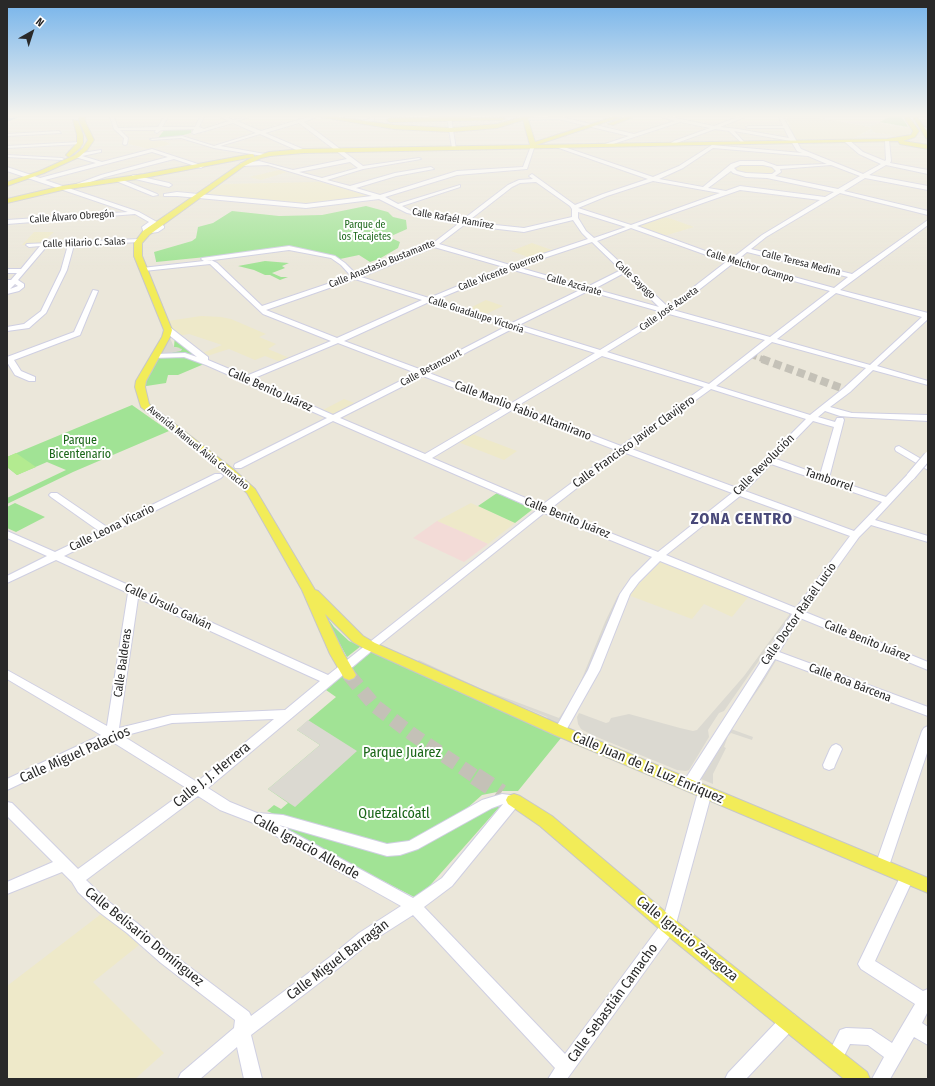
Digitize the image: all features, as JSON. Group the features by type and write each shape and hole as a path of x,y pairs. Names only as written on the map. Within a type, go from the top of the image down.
{"main road":[{"path":"27,176 44,168"},
{"path":"7,183 48,168"},
{"path":"7,201 62,188 189,168"},
{"path":"168,330 138,256 139,241 155,223 199,196 238,168"},
{"name":"Avenida Manuel Ávila Camacho","path":"168,330 166,337 141,381 140,387 144,405 229,471 251,491 308,590 347,671"},
{"name":"Avenida Manuel Ávila Camacho","path":"308,590 358,639 370,646"},
{"name":"Calle Juan de la Luz Enríquez","path":"370,646 560,731 928,886"},
{"name":"Calle Ignacio Zaragoza","path":"506,797 546,821 668,926 860,1079"}],"street":[{"path":"39,180 84,168"},
{"path":"116,168 144,176"},
{"path":"74,186 82,182 133,168"},
{"name":"Calle Rafaél Ramírez","path":"279,168 380,197 409,212 463,223 524,230 575,218"},
{"path":"292,172 313,168"},
{"path":"321,180 362,168"},
{"path":"166,195 176,194 306,206 380,197 465,172 525,168 536,180 569,202 574,209 575,218"},
{"path":"620,168 653,179 727,193"},
{"path":"574,209 605,195 653,179 679,168"},
{"path":"704,189 732,168 735,172 746,175 767,176 840,191 928,213"},
{"path":"767,176 779,172 777,168 781,168"},
{"path":"842,168 863,176 928,188"},
{"name":"Calle José Azueta","path":"425,458 601,353 668,311 710,280 730,262 764,236 876,168"},
{"path":"912,168 928,172"},
{"path":"7,169 137,213 155,223"},
{"path":"350,188 395,175 431,169 441,178"},
{"path":"746,175 740,188 825,199"},
{"path":"133,177 169,185 148,192"},
{"path":"118,180 156,195"},
{"name":"Calle Anastasio Bustamante","path":"261,309 355,277 434,245 510,186 519,182 536,180"},
{"path":"397,206 458,186"},
{"name":"Calle Vicente Guerrero","path":"246,379 509,266 592,240 740,188"},
{"name":"Calle Melchor Ocampo","path":"574,209 630,226 730,262 928,316"},
{"name":"Calle Álvaro Obregón","path":"7,222 137,213"},
{"name":"Calle Sayago","path":"575,218 581,228 592,240 668,311 928,383"},
{"name":"Calle Francisco Javier Clavijero","path":"347,671 370,646 543,509 622,449 711,386 770,339 928,222"},
{"name":"Calle Hilario C. Salas","path":"29,245 139,241"},
{"path":"7,329 26,326 44,312 64,270 72,243"},
{"path":"7,289 10,282 22,271 45,244"},
{"name":"Calle Azcárate","path":"434,245 668,311"},
{"name":"Calle Guadalupe Victoria","path":"143,268 207,260 278,248 299,249 337,259 355,277 838,426"},
{"name":"Calle Teresa Medina","path":"747,250 855,277"},
{"path":"207,260 215,264 227,256"},
{"name":"Calle Manlio Fabio Altamirano","path":"215,264 265,313 622,449 740,491 856,535"},
{"path":"7,271 22,271"},
{"name":"Calle Betancourt","path":"238,466 423,373 512,326 624,271"},
{"path":"7,292 17,290 22,286 20,283 10,282"},
{"path":"32,379 18,373 9,360 77,333 95,291"},
{"name":"Calle Revolución","path":"560,731 594,670 624,594 635,580 660,556 740,491 811,418 825,408 928,316"},
{"name":"Calle Benito Juárez","path":"168,330 210,363"},
{"name":"Calle Benito Juárez","path":"155,356 185,355 210,363 425,458 439,469 543,509 798,613 926,662"},
{"path":"825,408 843,414 928,418"},
{"path":"824,478 838,426 843,414"},
{"path":"899,449 928,467"},
{"name":"Calle Doctor Rafaél Lucio","path":"689,785 771,653 798,613 856,535 928,456"},
{"name":"Tamborrel","path":"770,460 888,501"},
{"name":"Calle Leona Vicario","path":"7,580 218,476"},
{"path":"54,495 106,530"},
{"path":"868,522 928,539"},
{"name":"Calle Úrsulo Galván","path":"7,534 329,680"},
{"name":"Calle Balderas","path":"112,735 134,591"},
{"name":"Calle Roa Bárcena","path":"771,653 928,712"},
{"name":"Calle J. J. Herrera","path":"77,878 198,789 268,729 329,680 347,671"},
{"name":"Calle Ignacio Allende","path":"7,674 112,735 225,806 256,818 276,831 414,906 561,1073"},
{"name":"Calle Miguel Palacios","path":"7,785 112,735 130,729 172,719 287,714"},
{"path":"251,716 268,729"},
{"path":"882,866 928,731"},
{"path":"828,765 836,748"},
{"path":"668,926 705,792"},
{"path":"256,818 283,820 387,850 400,849 413,845 487,804 506,797"},
{"name":"Calle Miguel Barragán","path":"187,1079 242,1032 335,962 364,938 414,906 447,882 506,797"},
{"name":"Calle Belisario Domínguez","path":"7,807 64,864 77,878 83,888 104,907 132,928 166,958 243,1017 242,1032"},
{"path":"7,888 64,864"},
{"path":"881,1079 927,999 866,964 907,877"},
{"name":"Calle Sebastián Camacho","path":"561,1073 668,926"},
{"path":"734,1079 789,1021"},
{"path":"911,1025 928,1036"},
{"path":"242,1032 253,1079"},
{"path":"834,1058 846,1036 871,1037 894,1054"}],"shaded area":[{"path":"734,168 774,168 778,171 770,175 738,172"},
{"path":"279,170 287,172 261,180 249,177"},
{"path":"320,182 374,197 313,205 204,196 223,184"},
{"path":"660,217 669,218 694,227 664,236 633,226"},
{"path":"34,232 54,232 41,244 22,245"},
{"path":"532,243 552,250 531,258 511,251"},
{"path":"486,300 503,306 482,316 464,311"},
{"path":"201,316 231,319 266,334 259,337 276,344 268,349 292,359 283,363 265,356 255,360 229,349 204,357 200,354 222,345 189,334 178,336 172,331 168,321"},
{"path":"170,338 174,347 182,349 181,351 155,356"},
{"path":"344,399 357,404 333,417 321,411"},
{"path":"472,434 517,451 504,460 458,442"},
{"path":"471,503 515,523 488,544 437,521"},
{"path":"437,521 488,544 464,562 413,538"},
{"path":"662,560 749,596 732,617 704,604 692,619 628,595"},
{"path":"629,580 631,581 620,597 608,622 592,664 559,724 549,721 547,717 513,703 504,703 416,662 419,660 482,689 559,718 576,693 605,622 617,597"},
{"path":"789,612 792,613 724,711 719,713 708,730 709,737 689,770 677,770 592,735 581,729 578,724 577,717 579,713 606,723 609,722 611,718 629,714 680,728 693,731 697,730 744,676 789,615"},
{"path":"778,657 764,681 731,729 753,737 752,740 731,733 728,736 724,747 726,748 713,774 713,784 701,779 699,777 757,681 763,680 773,663 772,658"},
{"path":"308,720 357,751 295,807 268,789 320,745 297,730"},
{"path":"105,911 144,941 93,982 164,1053 135,1079 7,1079 7,986"}],"green space":[{"name":"Parque de los Tecajetes","path":"366,206 388,212 393,217 406,220 407,229 389,237 400,242 398,248 379,259 370,262 359,255 340,259 334,256 290,247 156,262 154,252 192,241 196,238 198,227 213,223 232,211 279,216 322,215"},
{"path":"265,261 289,263 282,266 285,268 272,273 281,277 288,277 280,280 270,275 265,275 254,270 238,266"},
{"path":"175,335 204,364 178,375 168,375 166,383 140,387 155,356 171,353 180,348 174,347"},
{"name":"Parque Bicentenario","path":"132,405 169,431 73,472 7,504 7,498 66,470 47,462 17,475 7,467 7,457"},
{"path":"16,453 36,467 17,475 7,467 7,457"},
{"path":"497,493 533,509 515,523 478,506"},
{"path":"15,503 45,517 16,532 7,528 7,507"},
{"path":"319,606 334,627 349,641 361,646 347,657"},
{"name":"Parque Juárez","path":"372,651 386,655 561,738 518,791 502,791 482,795 465,810 407,844 380,846 289,820 267,811 274,805 281,809 288,803 268,789 320,745 297,730 336,697 326,690"},
{"path":"502,804 418,899 265,820 394,851 482,808"}],"tunnel":[{"path":"751,355 765,360"},
{"path":"762,359 847,390"},
{"path":"349,675 375,706 412,734 476,777"},
{"path":"475,776 501,793"}],"district":[{"name":"ZONA CENTRO","path":"742,520"}],"park label":[{"name":"Quetzalcóatl","path":"394,814"}]}
